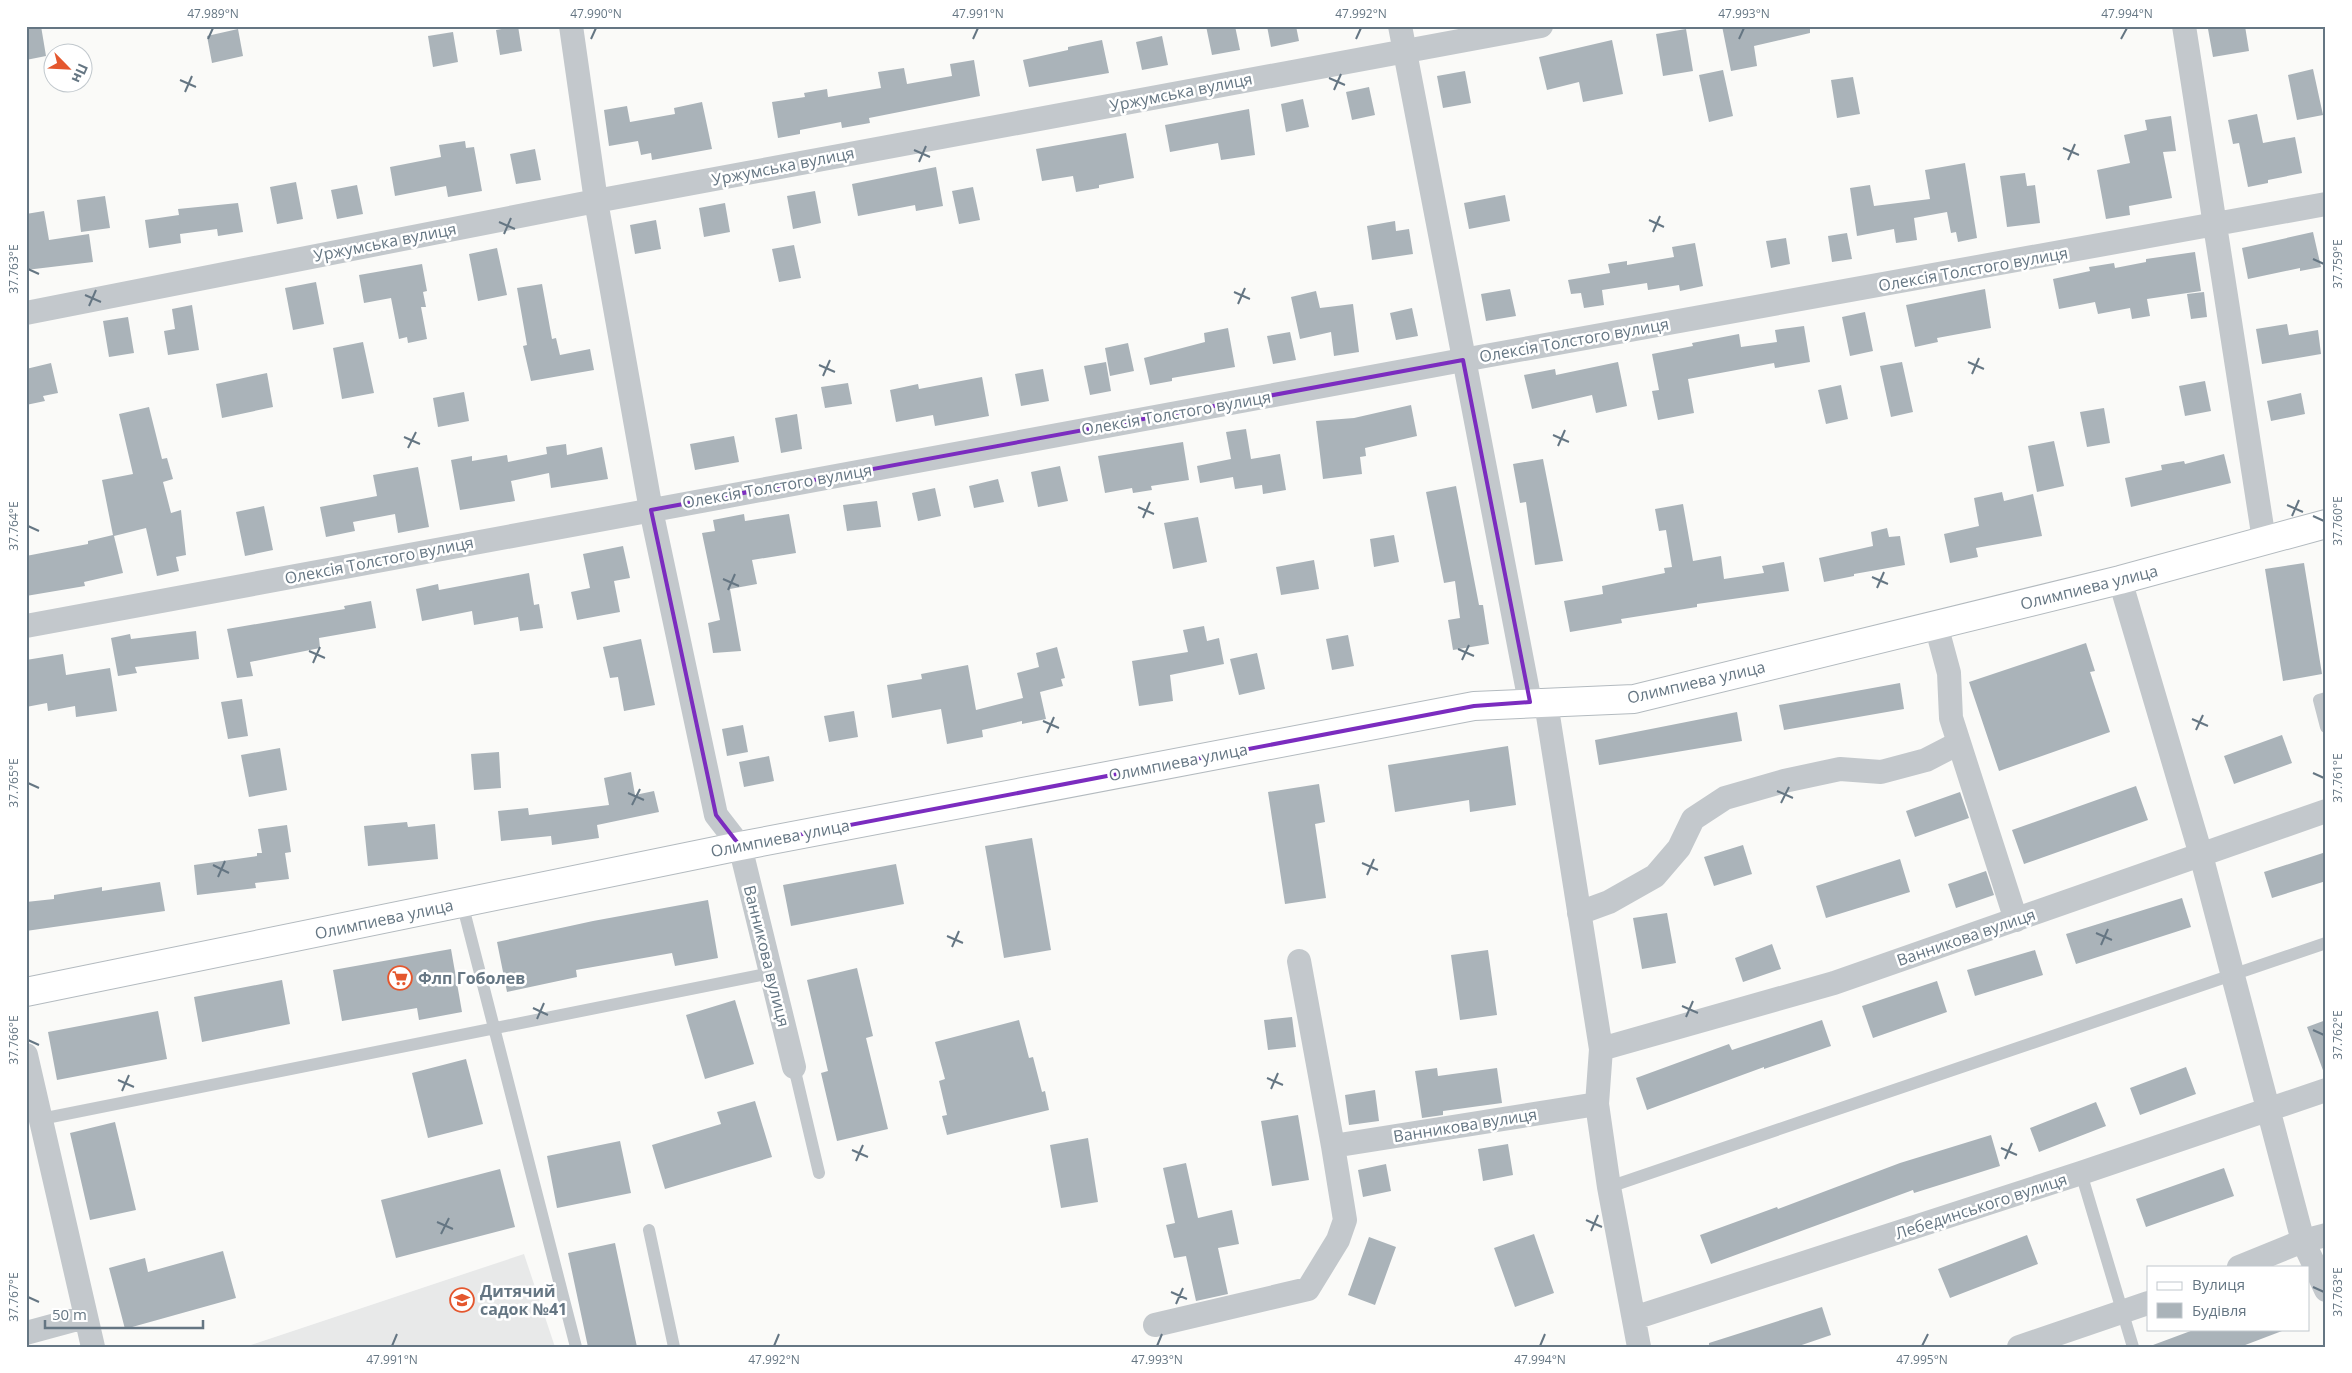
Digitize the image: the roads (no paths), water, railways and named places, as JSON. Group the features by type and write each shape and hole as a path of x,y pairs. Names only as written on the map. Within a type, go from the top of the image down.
{"main road":[{"name":"Олимпиева улица","path":"26,992 740,846 1474,706 1634,699 2120,580 2326,524"}],"street":[{"path":"571,26 596,201 651,510 716,815 740,846"},
{"path":"1400,26 1463,360 1538,703 1580,912 1601,1049 1597,1104 1609,1187 1639,1347"},
{"name":"Уржумська вулиця","path":"26,312 596,201 1541,26"},
{"path":"2184,26 2264,540"},
{"name":"Олексія Толстого вулиця","path":"26,626 1463,360 2215,226 2326,204"},
{"path":"2120,580 2201,855 2268,1109 2315,1238 2326,1290"},
{"path":"1936,625 1949,673 1950,718 2016,920"},
{"path":"1580,912 1609,902 1655,876 1679,848 1693,819 1725,798 1784,781 1840,769 1881,772 1926,760 1959,743"},
{"name":"Ванникова вулиця","path":"1601,1049 1834,983 2326,812"},
{"name":"Ванникова вулиця","path":"740,846 794,1066"},
{"path":"1155,1325 1308,1290 1338,1240 1345,1220 1299,961"},
{"path":"26,1055 93,1347"},
{"name":"Лебединського вулиця","path":"1634,1318 2081,1173 2326,1090"},
{"name":"Ванникова вулиця","path":"1333,1146 1597,1104"},
{"path":"2242,1266 2315,1238"},
{"path":"2019,1347 2147,1303"},
{"path":"26,1333 85,1317"}],"lane":[{"path":"2326,698 2319,700 2326,727"},
{"path":"462,903 576,1347"},
{"path":"1609,1187 2326,943"},
{"path":"41,1119 495,1030 771,973"},
{"path":"794,1066 819,1173"},
{"path":"2081,1173 2134,1347"},
{"path":"650,1230 674,1347"}],"place":[{"name":"Флп Гоболев","path":"400,978"},
{"name":"Дитячий садок №41","path":"462,1300"}]}
